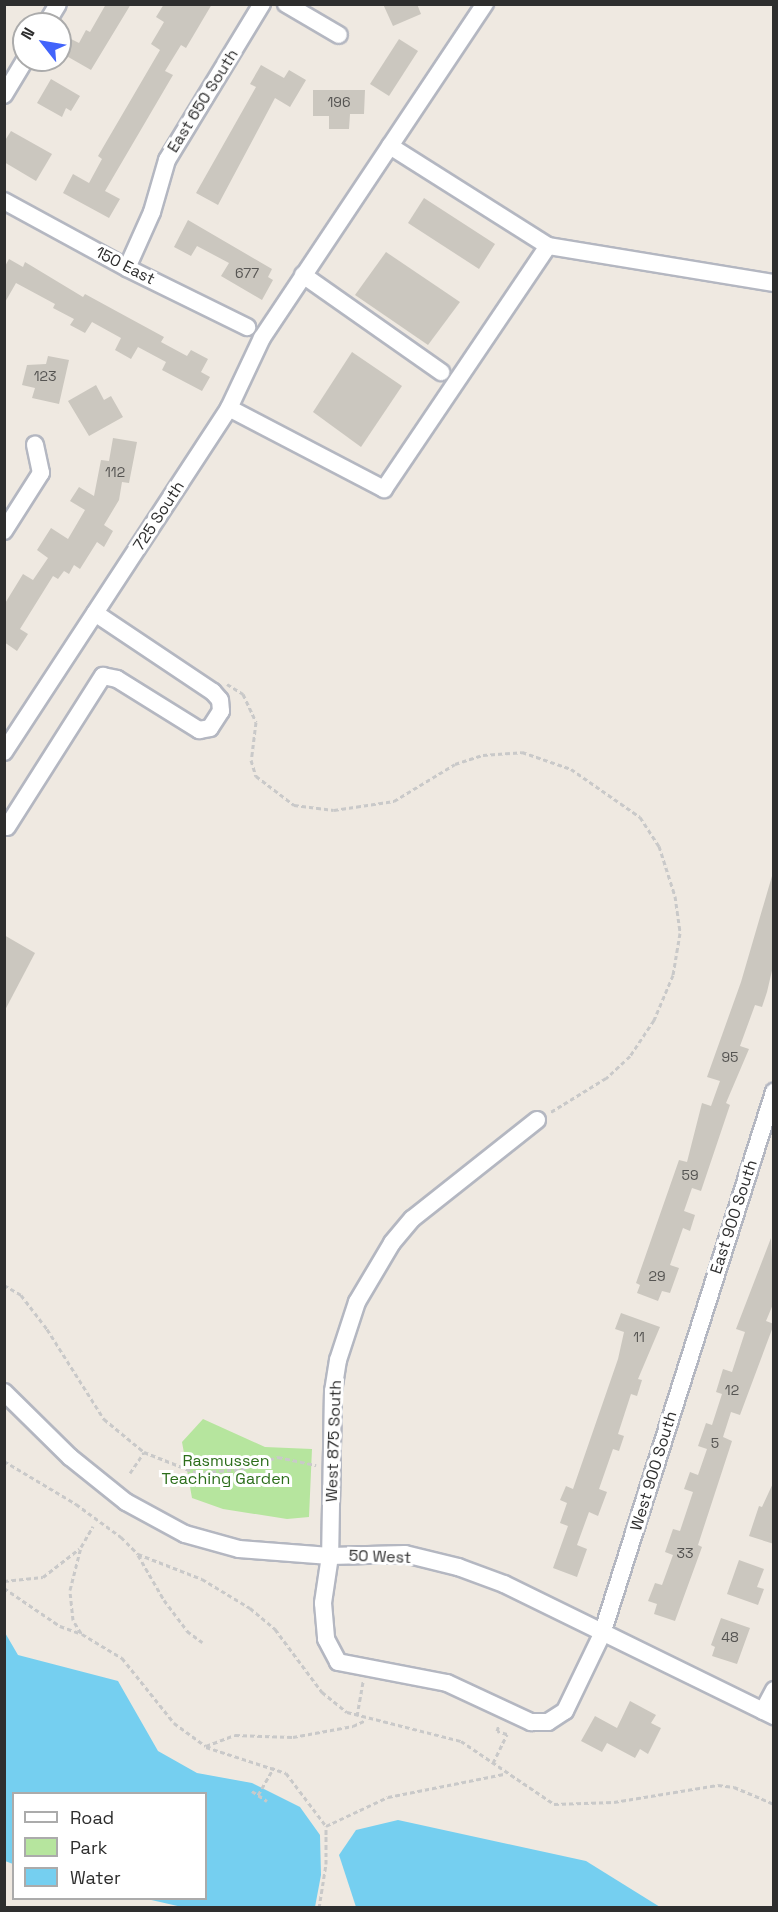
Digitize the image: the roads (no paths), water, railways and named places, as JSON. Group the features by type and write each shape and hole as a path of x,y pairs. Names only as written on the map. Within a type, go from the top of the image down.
{"street":[{"name":"East 650 South","path":"127,268 152,212 167,160 262,4"},
{"path":"286,4 339,35"},
{"name":"725 South","path":"4,752 240,391 245,369 303,275 485,4"},
{"path":"4,95 18,72"},
{"path":"390,146 548,246 774,283"},
{"name":"150 East","path":"4,201 127,268 247,327"},
{"path":"229,408 384,489 548,246"},
{"path":"303,275 441,372"},
{"path":"4,531 41,473 35,445"},
{"path":"7,827 100,678 117,678 199,730 210,728 222,705 207,687 95,613"},
{"name":"East 900 South","path":"705,1308 774,1092"},
{"name":"West 875 South","path":"366,1665 338,1662 329,1652 323,1603 330,1556 333,1391 338,1359 370,1277 412,1219 437,1195 537,1119"},
{"name":"West 900 South","path":"366,1665 447,1683 531,1722 548,1722 565,1711 602,1634 705,1308"},
{"name":"50 West","path":"4,1392 70,1457 126,1502 185,1534 239,1549 330,1556 405,1554 458,1567 504,1584 602,1634 769,1713"},
{"path":"769,1713 774,1690"}],"water":[{"path":"4,1631 18,1655 118,1681 158,1751 197,1773 252,1783 300,1807 320,1835 321,1875 315,1907 182,1907 151,1900 207,1900 207,1792 12,1792 12,1864 5,1861"},
{"path":"398,1820 586,1861 660,1907 356,1907 339,1855 356,1830"}],"park label":[{"name":"Rasmussen Teaching Garden","path":"226,1470"}]}
